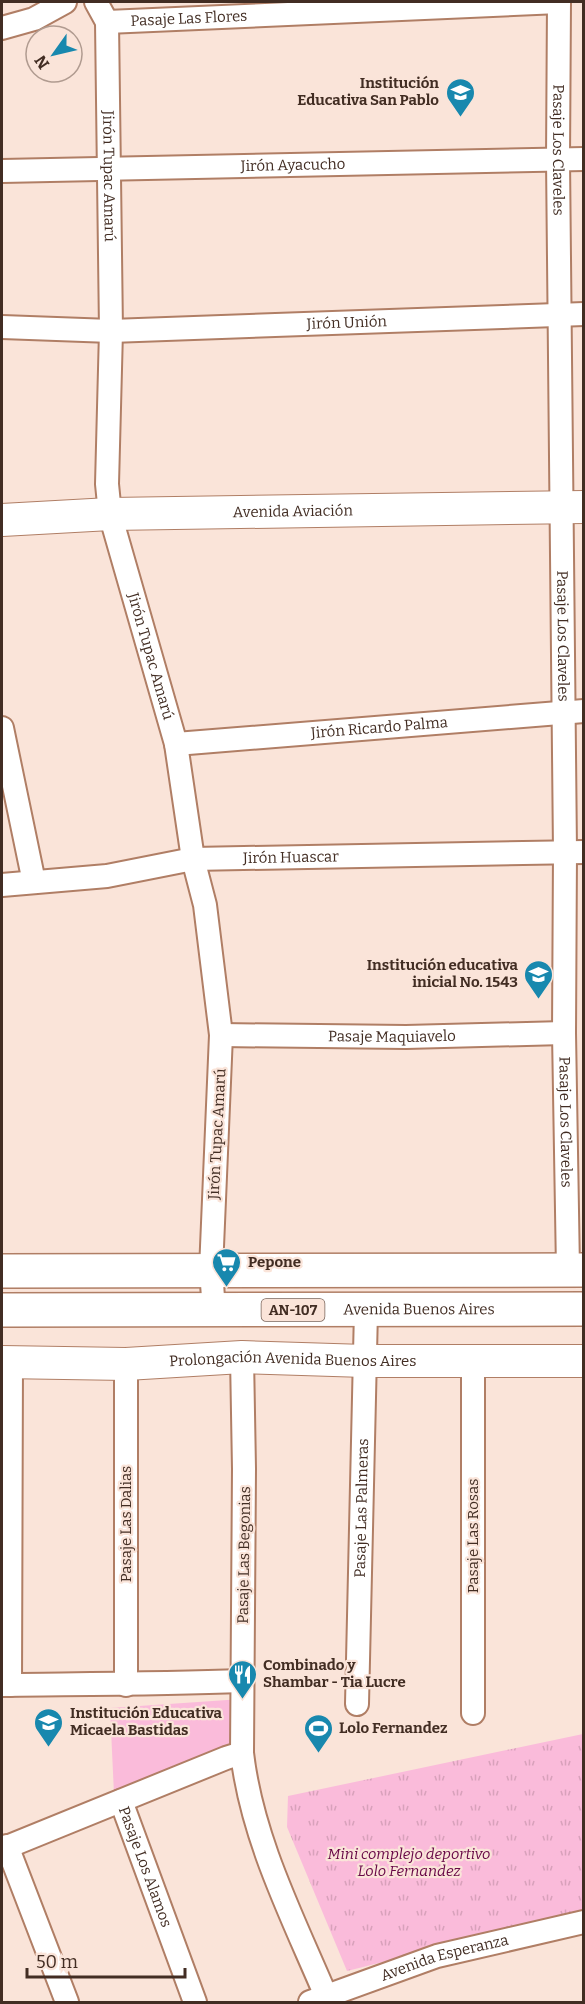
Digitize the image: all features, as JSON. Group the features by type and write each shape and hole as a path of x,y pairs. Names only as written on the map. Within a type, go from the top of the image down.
{"main road":[{"path":"2,1271 576,1270"},
{"name":"Avenida Buenos Aires","path":"2,1310 584,1309"}],"street":[{"path":"2,28 34,19 65,2"},
{"name":"Jirón Tupac Amarú","path":"96,2 107,22 111,331 107,484 110,514 176,744 193,859 205,905 221,1035 211,1270 214,1311"},
{"name":"Pasaje Las Flores","path":"107,22 559,2"},
{"name":"Pasaje Los Claveles","path":"559,2 559,314 572,508 574,852 564,1033 576,1270"},
{"name":"Jirón Ayacucho","path":"2,171 584,159"},
{"name":"Jirón Unión","path":"2,327 111,331 584,314"},
{"name":"Avenida Aviación","path":"2,520 110,514 572,508"},
{"name":"Jirón Ricardo Palma","path":"176,744 573,711"},
{"path":"2,729 34,882"},
{"name":"Jirón Huascar","path":"2,885 107,876 193,859 574,852"},
{"name":"Pasaje Maquiavelo","path":"221,1035 406,1037 564,1033"},
{"name":"Pasaje Las Palmeras","path":"357,1704 366,1310"},
{"name":"Prolongación Avenida Buenos Aires","path":"6,1362 126,1364 242,1357 365,1361 473,1359 584,1361"},
{"name":"Pasaje Las Begonias","path":"242,1357 244,1469 242,1753 246,1788 318,2000"},
{"name":"Pasaje Las Rosas","path":"473,1359 473,1713"},
{"path":"6,1362 6,1685 86,1683 126,1685 242,1681"},
{"name":"Pasaje Las Dalias","path":"126,1364 126,1685"},
{"path":"67,2002 4,1847 242,1753"},
{"name":"Pasaje Los Alamos","path":"121,1801 195,2002"},
{"name":"Avenida Esperanza","path":"318,2000 437,1956 584,1922"}],"green space":[{"path":"242,1699 237,1740 114,1794 110,1708"},
{"name":"Mini complejo deportivo Lolo Fernandez","path":"583,1734 583,1912 347,1971 287,1827 288,1796"}],"place":[{"name":"Institución Educativa San Pablo","path":"460,118"},
{"name":"Institución educativa inicial No. 1543","path":"539,1000"},
{"name":"Pepone","path":"227,1288"},
{"name":"Combinado y Shambar - Tia Lucre","path":"242,1700"},
{"name":"Institución Educativa Micaela Bastidas","path":"49,1748"},
{"name":"Lolo Fernandez","path":"318,1754"}]}
